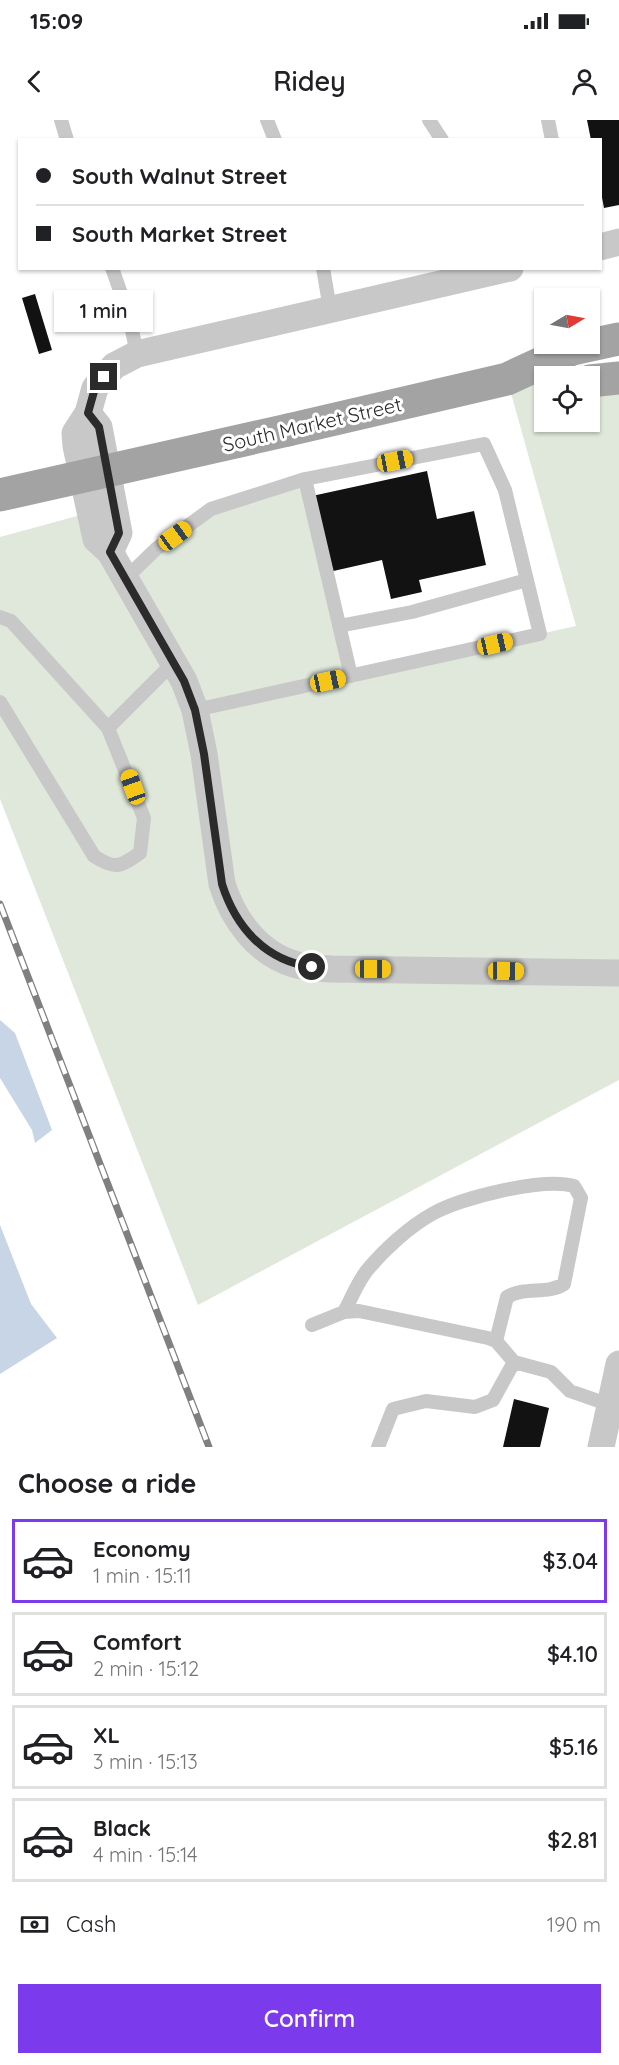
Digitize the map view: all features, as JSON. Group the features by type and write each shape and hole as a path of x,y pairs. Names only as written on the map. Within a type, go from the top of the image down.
{"main road":[{"name":"South Market Street","path":"0,495 507,378 572,349 619,339"},
{"path":"507,378 534,379"},
{"path":"600,380 619,378"}],"street":[{"path":"602,246 619,242"},
{"path":"500,270 137,354 114,366 95,388 88,413 75,433 76,446 96,539 110,552 174,662 195,710 204,754 222,884 228,902 247,933 275,956 294,965 331,969 619,973"},
{"path":"608,1445 610,1405 619,1364"}],"lane":[{"path":"60,120 66,138"},
{"path":"267,120 274,138"},
{"path":"429,120 441,138"},
{"path":"548,120 552,138"},
{"path":"113,270 129,316 137,354"},
{"path":"323,270 330,309"},
{"path":"125,579 156,549 211,509 305,479 484,444 506,490 540,634 195,710"},
{"path":"305,479 351,676"},
{"path":"339,626 412,612 527,580"},
{"path":"0,617 11,621 108,728 144,818 140,853 122,865 108,866 93,856 0,702"},
{"path":"108,728 174,662"},
{"path":"344,1312 367,1269 405,1234 432,1214 509,1188 563,1183 574,1186 581,1198 564,1284 558,1288 516,1292 507,1297 496,1341"},
{"path":"312,1325 344,1312 359,1311 496,1341 514,1362 551,1372 570,1391 610,1405"},
{"path":"378,1447 393,1409 426,1401 475,1407 493,1400 514,1362"}],"shaded area":[{"path":"600,375 619,375 619,1080 198,1305 0,799 0,537 88,513 125,578 211,509 305,479 351,676 576,626 507,379 534,378 534,432 600,432"}],"water":[{"path":"0,1020 15,1033 52,1130 35,1143 32,1130 0,1078"},
{"path":"0,1225 31,1304 57,1338 0,1374"}],"building":[{"path":"587,120 619,120 619,205 604,208 602,138 591,138"},
{"path":"35,294 52,350 39,354 22,298"},
{"path":"427,471 437,519 474,511 486,565 419,580 422,592 391,599 382,560 329,572 312,496"},
{"path":"514,1399 549,1408 540,1447 503,1447"}],"railway":[{"path":"0,904 209,1447"}],"route":[{"path":"104,377 95,388 88,413 99,427 101,450 119,533 110,552 184,681 195,710 204,754 222,884 228,902 247,933 260,945 275,956 294,965 312,967"}]}
